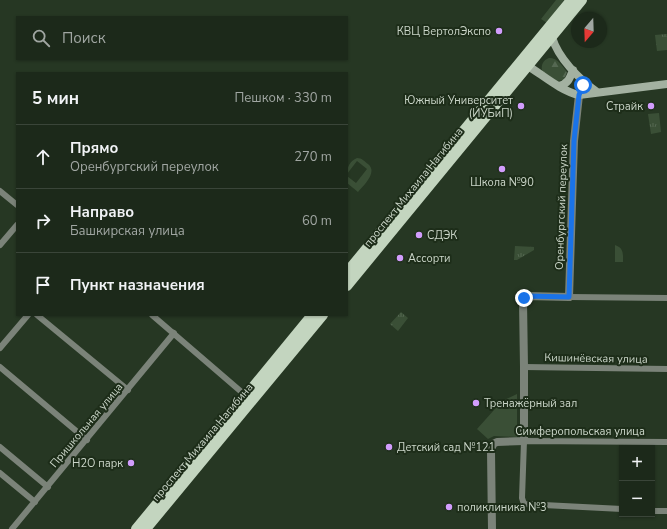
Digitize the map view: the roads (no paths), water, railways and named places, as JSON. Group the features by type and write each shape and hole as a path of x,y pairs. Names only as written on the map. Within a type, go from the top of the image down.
{"main road":[{"name":"проспект Михаила Нагибина","path":"348,271 527,54 547,43 571,0"},
{"name":"проспект Михаила Нагибина","path":"348,285 582,0"},
{"path":"547,43 583,82 597,92"},
{"path":"527,54 528,66 559,86 579,95 667,84"},
{"path":"559,86 564,85 569,81 573,70"},
{"path":"579,95 583,82"},
{"name":"проспект Михаила Нагибина","path":"136,529 311,316"},
{"name":"проспект Михаила Нагибина","path":"146,529 322,316"}],"street":[{"name":"Оренбургский переулок","path":"569,297 574,141 579,95"},
{"path":"0,191 16,203"},
{"path":"0,245 16,226"},
{"path":"619,509 524,504 522,498 524,441 523,301 527,296 667,298"},
{"path":"0,348 27,316"},
{"path":"38,316 128,390"},
{"path":"153,316 245,395"},
{"name":"Пришкольная улица","path":"12,529 174,333"},
{"path":"0,367 87,440"},
{"name":"Кишинёвская улица","path":"524,367 667,369"},
{"name":"Симферопольская улица","path":"492,529 491,451 493,444 497,442 667,442"},
{"path":"0,447 48,487"},
{"path":"0,473 35,502"},
{"path":"655,511 667,511"}],"place":[{"name":"КВЦ ВертолЭкспо","path":"499,31"},
{"name":"Южный Университет (ИУБиП)","path":"521,106"},
{"name":"Страйк","path":"651,106"},
{"name":"Школа №90","path":"502,169"},
{"name":"СДЭК","path":"419,235"},
{"name":"Ассорти","path":"400,258"},
{"name":"Тренажёрный зал","path":"476,403"},
{"name":"Детский сад №121","path":"389,447"},
{"name":"H2O парк","path":"131,463"},
{"name":"поликлиника №3","path":"449,507"}]}
